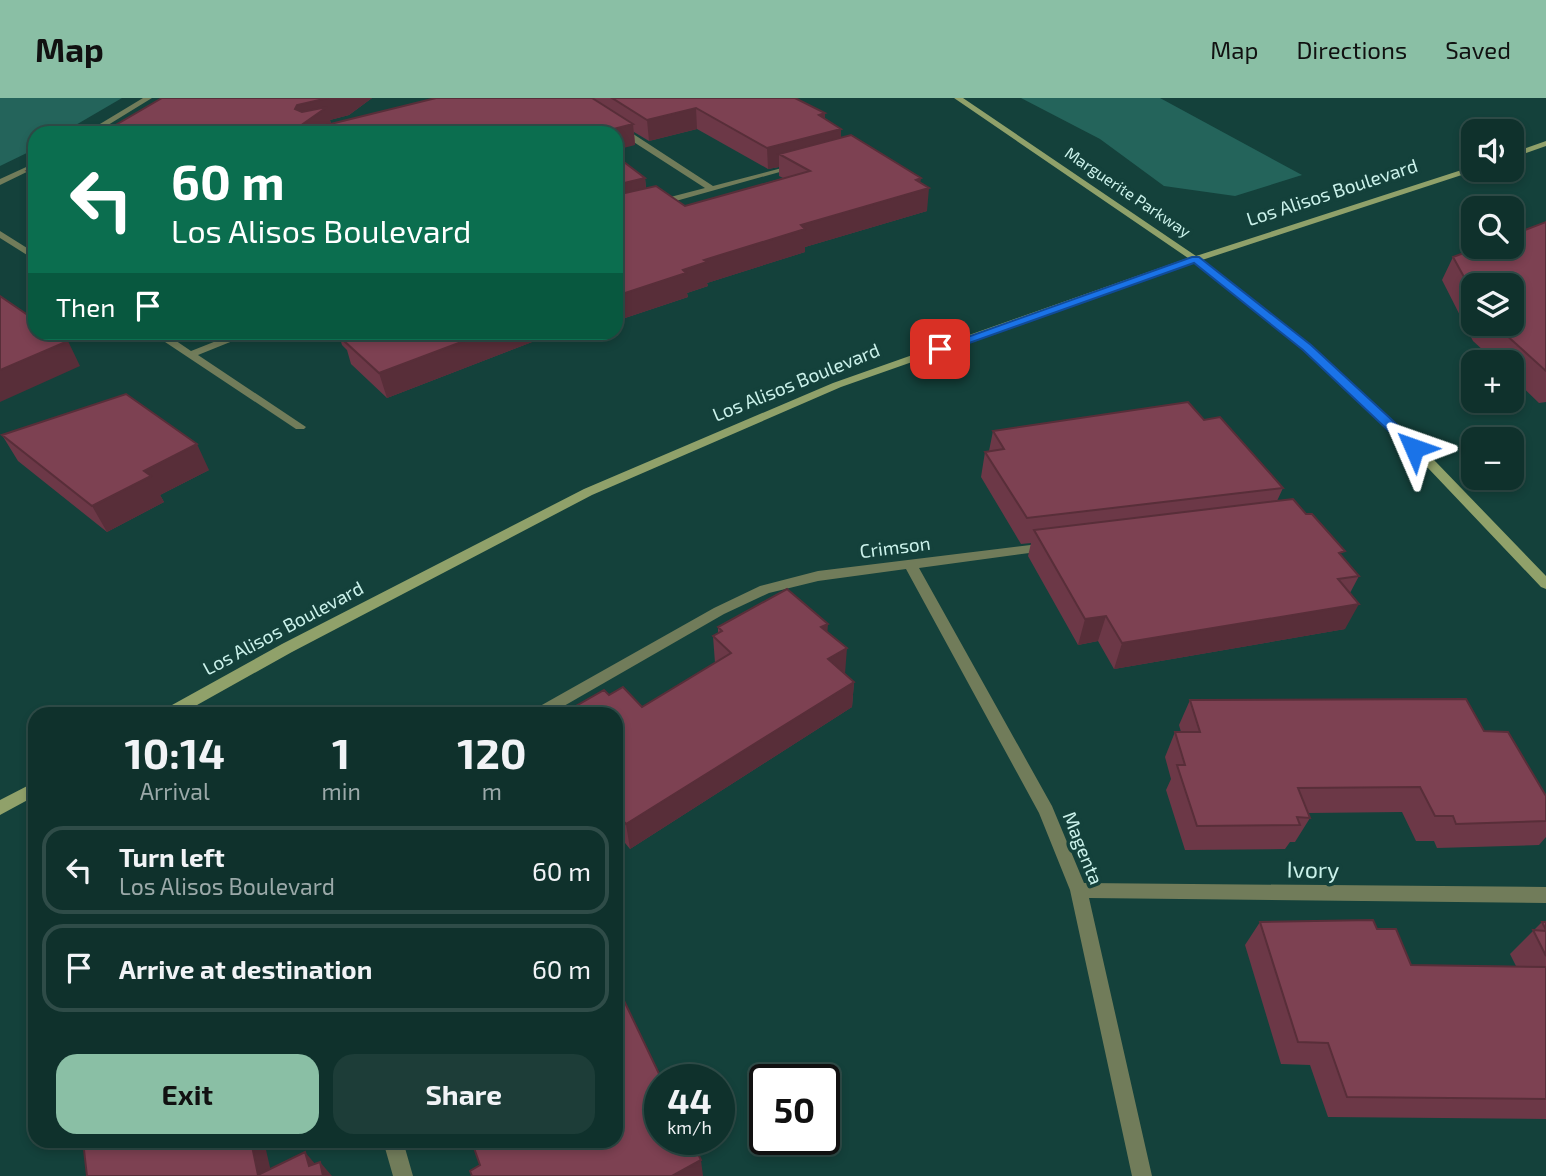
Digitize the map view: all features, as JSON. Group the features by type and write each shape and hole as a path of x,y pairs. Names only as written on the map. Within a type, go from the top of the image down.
{"main road":[{"name":"Marguerite Parkway","path":"958,98 1195,259 1307,348 1432,465 1546,584"},
{"path":"1524,151 1546,143"},
{"name":"Los Alisos Boulevard","path":"181,707 287,648 588,492 837,385 1195,259 1461,172"},
{"path":"0,808 28,792"}],"street":[{"path":"101,126 148,98"},
{"path":"606,120 615,126"},
{"path":"623,131 711,188"},
{"path":"650,205 801,165"},
{"path":"0,182 28,168"},
{"path":"0,234 28,252"},
{"path":"167,340 300,427"},
{"path":"190,355 229,340"},
{"name":"Crimson","path":"550,707 719,611 765,589 818,576 1059,546"},
{"name":"Magenta","path":"910,564 1046,811 1079,890 1142,1176"},
{"name":"Ivory","path":"1079,890 1546,895"},
{"path":"395,1148 403,1176"}],"green space":[{"path":"0,98 122,98 74,126 28,126 28,152 0,166"},
{"path":"1021,98 1160,98 1302,175 1235,196 1164,186 1100,139"}],"building":[{"path":"162,98 328,98 297,105 295,109 302,112 327,107 300,126 114,126"},
{"path":"436,98 592,98 633,124 623,127 322,126"},
{"path":"612,98 795,98 825,113 819,115 841,129 767,148 696,108 647,120"},
{"path":"851,135 921,178 916,180 929,188 801,225 805,229 704,260 707,262 683,270 686,273 623,294 623,193 656,186 685,206 810,171 779,154"},
{"path":"623,161 645,178 623,183"},
{"path":"1546,222 1546,371 1507,336 1524,336 1524,273 1462,273 1453,257 1461,254 1461,259 1524,259 1524,230"},
{"path":"0,296 28,315 28,340 68,341 0,370"},
{"path":"343,340 467,340 379,373"},
{"path":"126,394 197,444 144,471 151,476 92,506 2,435"},
{"path":"1188,402 1204,420 1220,417 1283,488 1027,518 985,452 1004,449 993,431"},
{"path":"1293,499 1306,514 1312,514 1345,551 1339,553 1359,576 1338,579 1359,604 1122,643 1106,616 1085,619 1034,530"},
{"path":"787,589 828,624 821,627 847,648 828,659 854,682 626,824 623,821 623,707 574,707 604,690 609,695 623,687 642,707 731,653 713,636 722,631 718,627"},
{"path":"1466,699 1484,731 1508,732 1546,796 1546,821 1456,824 1453,816 1435,816 1420,787 1298,788 1310,818 1297,817 1300,825 1197,826 1177,765 1185,765 1175,732 1200,732 1190,700"},
{"path":"1373,920 1377,929 1396,929 1411,965 1546,967 1546,1099 1347,1097 1328,1043 1298,1042 1260,922"},
{"path":"1533,930 1546,931 1546,956"},
{"path":"623,999 654,1064 644,1064 644,1155 699,1155 701,1160 672,1176 472,1176 470,1171 480,1165 474,1148 623,1148"},
{"path":"84,1148 252,1148 258,1175 305,1152 309,1166 320,1162 323,1176 87,1176"}],"route":[{"path":"940,349 1195,259 1307,348 1414,448"}]}
